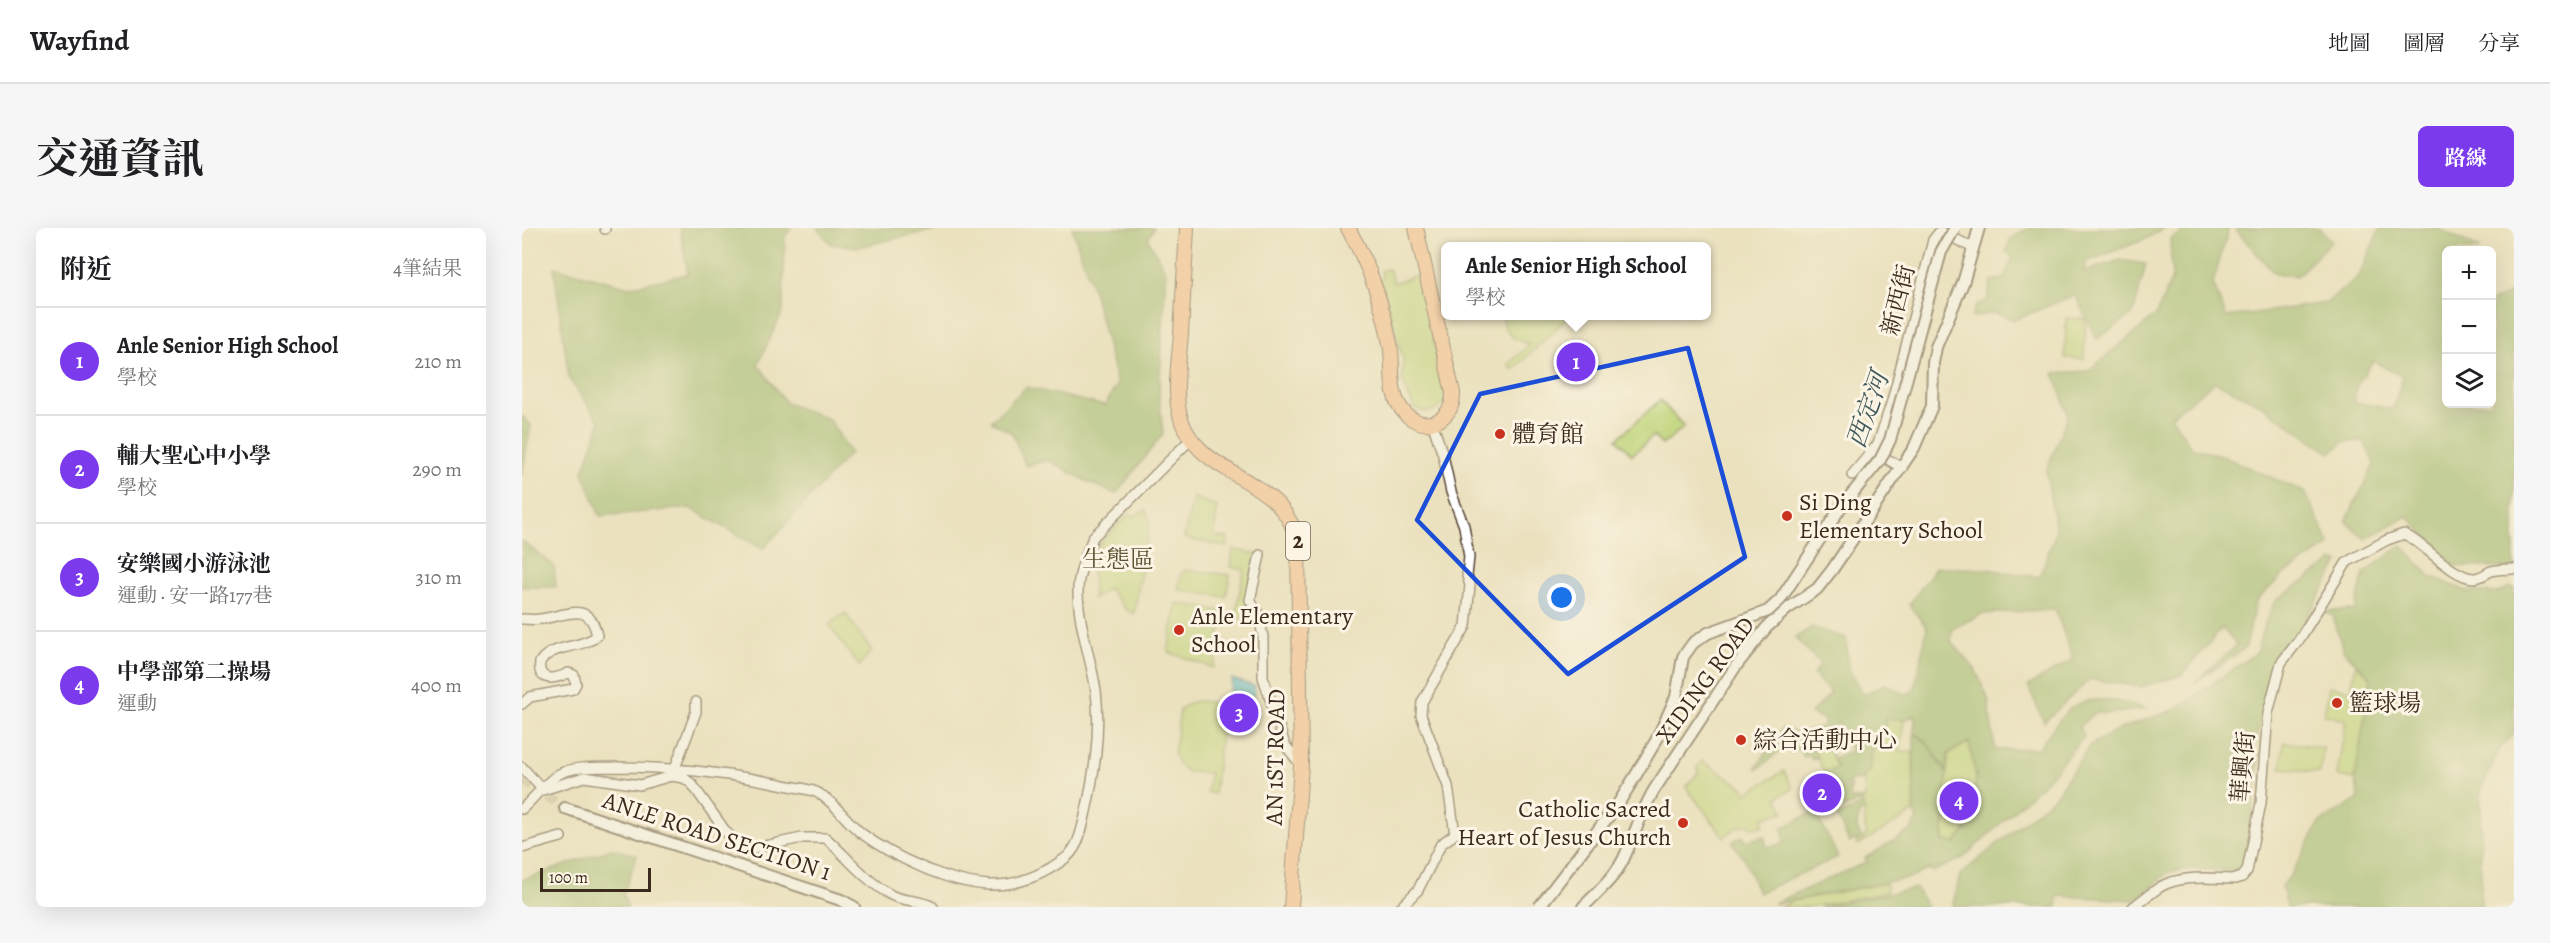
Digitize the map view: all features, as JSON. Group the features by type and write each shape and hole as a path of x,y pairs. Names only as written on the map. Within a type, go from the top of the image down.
{"main road":[{"name":"AN 1ST ROAD","path":"1187,228 1177,393 1181,420 1191,439 1212,458 1276,500 1294,527 1299,550 1301,765 1291,907"},
{"path":"1348,228 1373,286 1386,326 1391,348 1394,394 1405,413 1420,423 1439,420 1448,412 1453,403 1453,393 1416,228"}],"street":[{"name":"XIDING ROAD","path":"1583,907 1611,878 1622,861 1644,807 1736,666 1767,627 1787,609 1817,589 1914,448 1929,417 1936,347 1963,283 1979,228"},
{"name":"新西街","path":"1851,476 1878,444 1892,401 1933,240 1940,231 1954,233"},
{"path":"1539,907 1618,804 1658,739 1676,697 1683,657 1693,643 1708,633 1768,611 1780,600 1841,507 1880,460 1890,440 1941,252 1954,233 1973,248"},
{"path":"1401,907 1418,890 1442,844 1455,834 1448,786 1421,715 1422,702 1466,626 1470,585 1467,576 1469,558 1464,526 1451,492 1443,455 1432,422"},
{"path":"522,809 558,774 591,767 675,768 745,777 816,792 860,831 879,844 925,867 964,880 989,885 1030,879 1064,860 1073,852 1080,838 1093,784 1097,746 1096,692 1078,590 1087,553 1093,537 1191,439"},
{"path":"1873,450 1902,468"},
{"name":"華興街","path":"2133,907 2171,882 2180,879 2236,879 2242,877 2247,871 2261,803 2268,712 2276,677 2281,663 2299,640 2347,562 2387,540 2404,534 2413,538 2459,573 2471,578 2478,578 2503,569 2514,569"},
{"path":"1260,555 1250,600 1259,615 1263,637 1263,677 1285,746 1301,765"},
{"path":"522,619 540,619 574,611 593,621 597,636 589,642 551,652 540,662 539,669 549,680 557,679 568,673 574,675 576,684 573,689 530,697 522,704"},
{"path":"675,768 696,712 696,702"},
{"path":"522,767 543,790"},
{"path":"543,790 584,777 640,785 671,776 684,778 692,784 726,832 745,850"},
{"name":"ANLE ROAD SECTION 1","path":"565,808 841,900 854,907"},
{"path":"522,848 561,837"},
{"path":"745,850 802,838 826,838 857,871 891,895 922,901 933,907"},
{"path":"741,866 745,850"}],"highlighted area":[{"path":"1688,348 1745,557 1568,674 1417,520 1480,394"}],"green space":[{"path":"680,228 792,228 785,236 783,311 758,364 786,403 829,419 850,453 763,549 690,508 600,516 583,472 600,422 569,379 554,267 629,287 688,274"},
{"path":"817,228 944,228 858,247 831,244"},
{"path":"1072,228 1154,228 1148,239 1166,272 1159,394 1163,434 1116,494 1048,460 1026,466 1012,433 991,421 1026,387 1105,406 1117,384 1093,290"},
{"path":"2028,228 2165,228 2143,240 2086,262 2084,272 2120,260 2146,264 2133,314 2097,339 2075,295 2014,320 1995,313 1972,317 1976,306 1987,300 1991,281 2004,278 2013,257 2006,252 2011,238"},
{"path":"2190,228 2229,228 2213,283 2226,317 2326,303 2359,276 2380,228 2437,228 2475,246 2442,246 2442,408 2496,408 2496,299 2514,292 2514,568 2455,566 2407,516 2365,539 2346,521 2374,464 2364,441 2344,442 2330,453 2256,402 2215,382 2171,416 2191,447 2222,456 2305,492 2330,545 2284,574 2256,601 2246,647 2194,683 2237,645 2222,628 2182,675 2141,687 2090,679 2044,722 2028,686 2073,659 2055,609 1982,614 1952,629 1951,641 1975,669 1988,698 1995,750 2038,748 2063,716 2079,703 2109,700 2129,703 2146,709 2105,714 2097,712 2079,726 2084,736 2047,780 1963,858 1932,872 1930,868 1913,877 1775,904 1867,862 1865,858 1910,831 1918,820 1914,812 1914,733 1926,742 1947,774 1943,841 1956,843 1971,824 1976,777 1969,742 1948,754 1947,772 1926,741 1914,732 1915,715 1904,720 1886,718 1881,748 1872,749 1871,771 1864,774 1864,780 1850,781 1850,783 1833,789 1826,772 1837,768 1833,758 1851,751 1839,723 1815,734 1817,740 1811,743 1817,758 1812,760 1810,755 1803,757 1799,749 1792,753 1786,746 1758,769 1756,768 1782,728 1799,733 1824,726 1824,719 1810,714 1831,693 1813,674 1821,664 1795,638 1812,627 1846,638 1849,669 1863,695 1885,684 1907,695 1915,688 1927,628 1909,605 1936,567 1986,569 2039,577 2056,532 2046,471 2068,415 2054,373 2088,371 2156,315 2172,278 2170,239","holes":["2373,361 2403,377 2393,409 2354,402 2357,385"]},
{"path":"2238,228 2320,228 2332,241 2297,276 2274,273 2236,230"},
{"path":"1389,269 1394,283 1419,274 1446,399 1436,410 1424,412 1414,408 1402,380 1403,359 1380,280 1383,278 1381,271"},
{"path":"2066,318 2086,319 2084,359 2065,358"},
{"path":"1504,320 1565,320 1513,370 1508,364 1530,344 1510,335"},
{"path":"1660,400 1684,427 1662,445 1653,436 1632,455 1617,439"},
{"path":"522,416 531,425 522,475"},
{"path":"1193,497 1217,507 1214,536 1228,538 1227,547 1184,538"},
{"name":"生態區","path":"1146,510 1150,521 1134,614 1126,610 1108,588 1093,599 1094,558 1096,550 1107,535 1129,514 1134,516"},
{"path":"522,541 554,566 556,587 522,587"},
{"path":"2402,545 2430,576 2467,591 2497,593 2510,587 2514,588 2514,734 2499,750 2481,790 2481,907 2287,907 2282,886 2291,875 2320,822 2359,799 2355,779 2371,678 2343,650 2333,616 2323,611 2355,610 2364,573"},
{"path":"1233,549 1257,554 1244,619 1235,617 1244,570 1231,567"},
{"path":"2333,561 2339,562 2296,637 2275,662 2256,742 2251,742 2252,752 2259,753 2247,861 2237,871 2194,869 2168,872 2134,900 2058,896 2057,907 1955,907 1953,904 1960,875 2055,796 2090,745 2123,728 2176,709 2256,653 2264,625 2275,601"},
{"path":"1185,570 1230,575 1226,597 1178,590 1181,574"},
{"path":"1176,603 1223,611 1214,668 1168,652"},
{"path":"845,613 872,651 859,666 829,625"},
{"path":"2356,663 2371,678 2355,779 2337,776 2346,720 2324,715 2329,686 2351,690"},
{"path":"1221,699 1225,700 1214,794 1207,792 1210,773 1188,772 1180,766 1174,754 1180,710 1189,703 1197,701 1210,702 1219,708"},
{"path":"1886,718 1904,720 1900,751 1913,752 1914,812 1858,845 1856,841 1866,836 1863,805 1861,805 1862,800 1865,799 1864,774 1872,749 1881,748"},
{"path":"1824,738 1837,768 1824,773 1811,743"},
{"path":"1969,742 1976,777 1971,824 1955,843 1943,841 1948,754"},
{"path":"2284,742 2323,748 2320,773 2281,768"},
{"path":"1702,761 1743,787 1747,793 1784,771 1793,789 1777,797 1784,812 1762,818 1764,826 1751,828 1749,824 1737,827 1724,837 1686,787 1699,772 1696,769"},
{"path":"1850,786 1850,799 1865,799 1835,812 1826,795"},
{"path":"1863,804 1864,811 1859,813 1857,827 1862,839 1849,842 1837,816"},
{"path":"1815,811 1838,857 1758,893 1745,860 1732,842 1743,836 1745,841 1764,836 1767,847 1785,843 1782,828"},
{"path":"612,849 637,855 623,895 628,907 522,907 522,880"},
{"path":"1886,883 1887,892 1810,907 1780,907 1788,902"},
{"path":"1916,888 1927,907 1820,907"}],"water":[{"path":"1232,679 1255,686 1250,730 1224,725"}],"tunnel":[{"path":"522,779 565,808"}],"place":[{"name":"Anle Senior High School","path":"1576,362"},
{"name":"體育館","path":"1500,434"},
{"name":"Si Ding Elementary School","path":"1787,516"},
{"name":"Anle Elementary School","path":"1179,630"},
{"name":"籃球場","path":"2337,703"},
{"name":"安樂國小游泳池","path":"1239,713"},
{"name":"綜合活動中心","path":"1741,740"},
{"name":"輔大聖心中小學","path":"1822,793"},
{"name":"中學部第二操場","path":"1959,801"},
{"name":"Catholic Sacred Heart of Jesus Church","path":"1683,823"}],"water label":[{"name":"西定河","path":"1868,410"}]}
